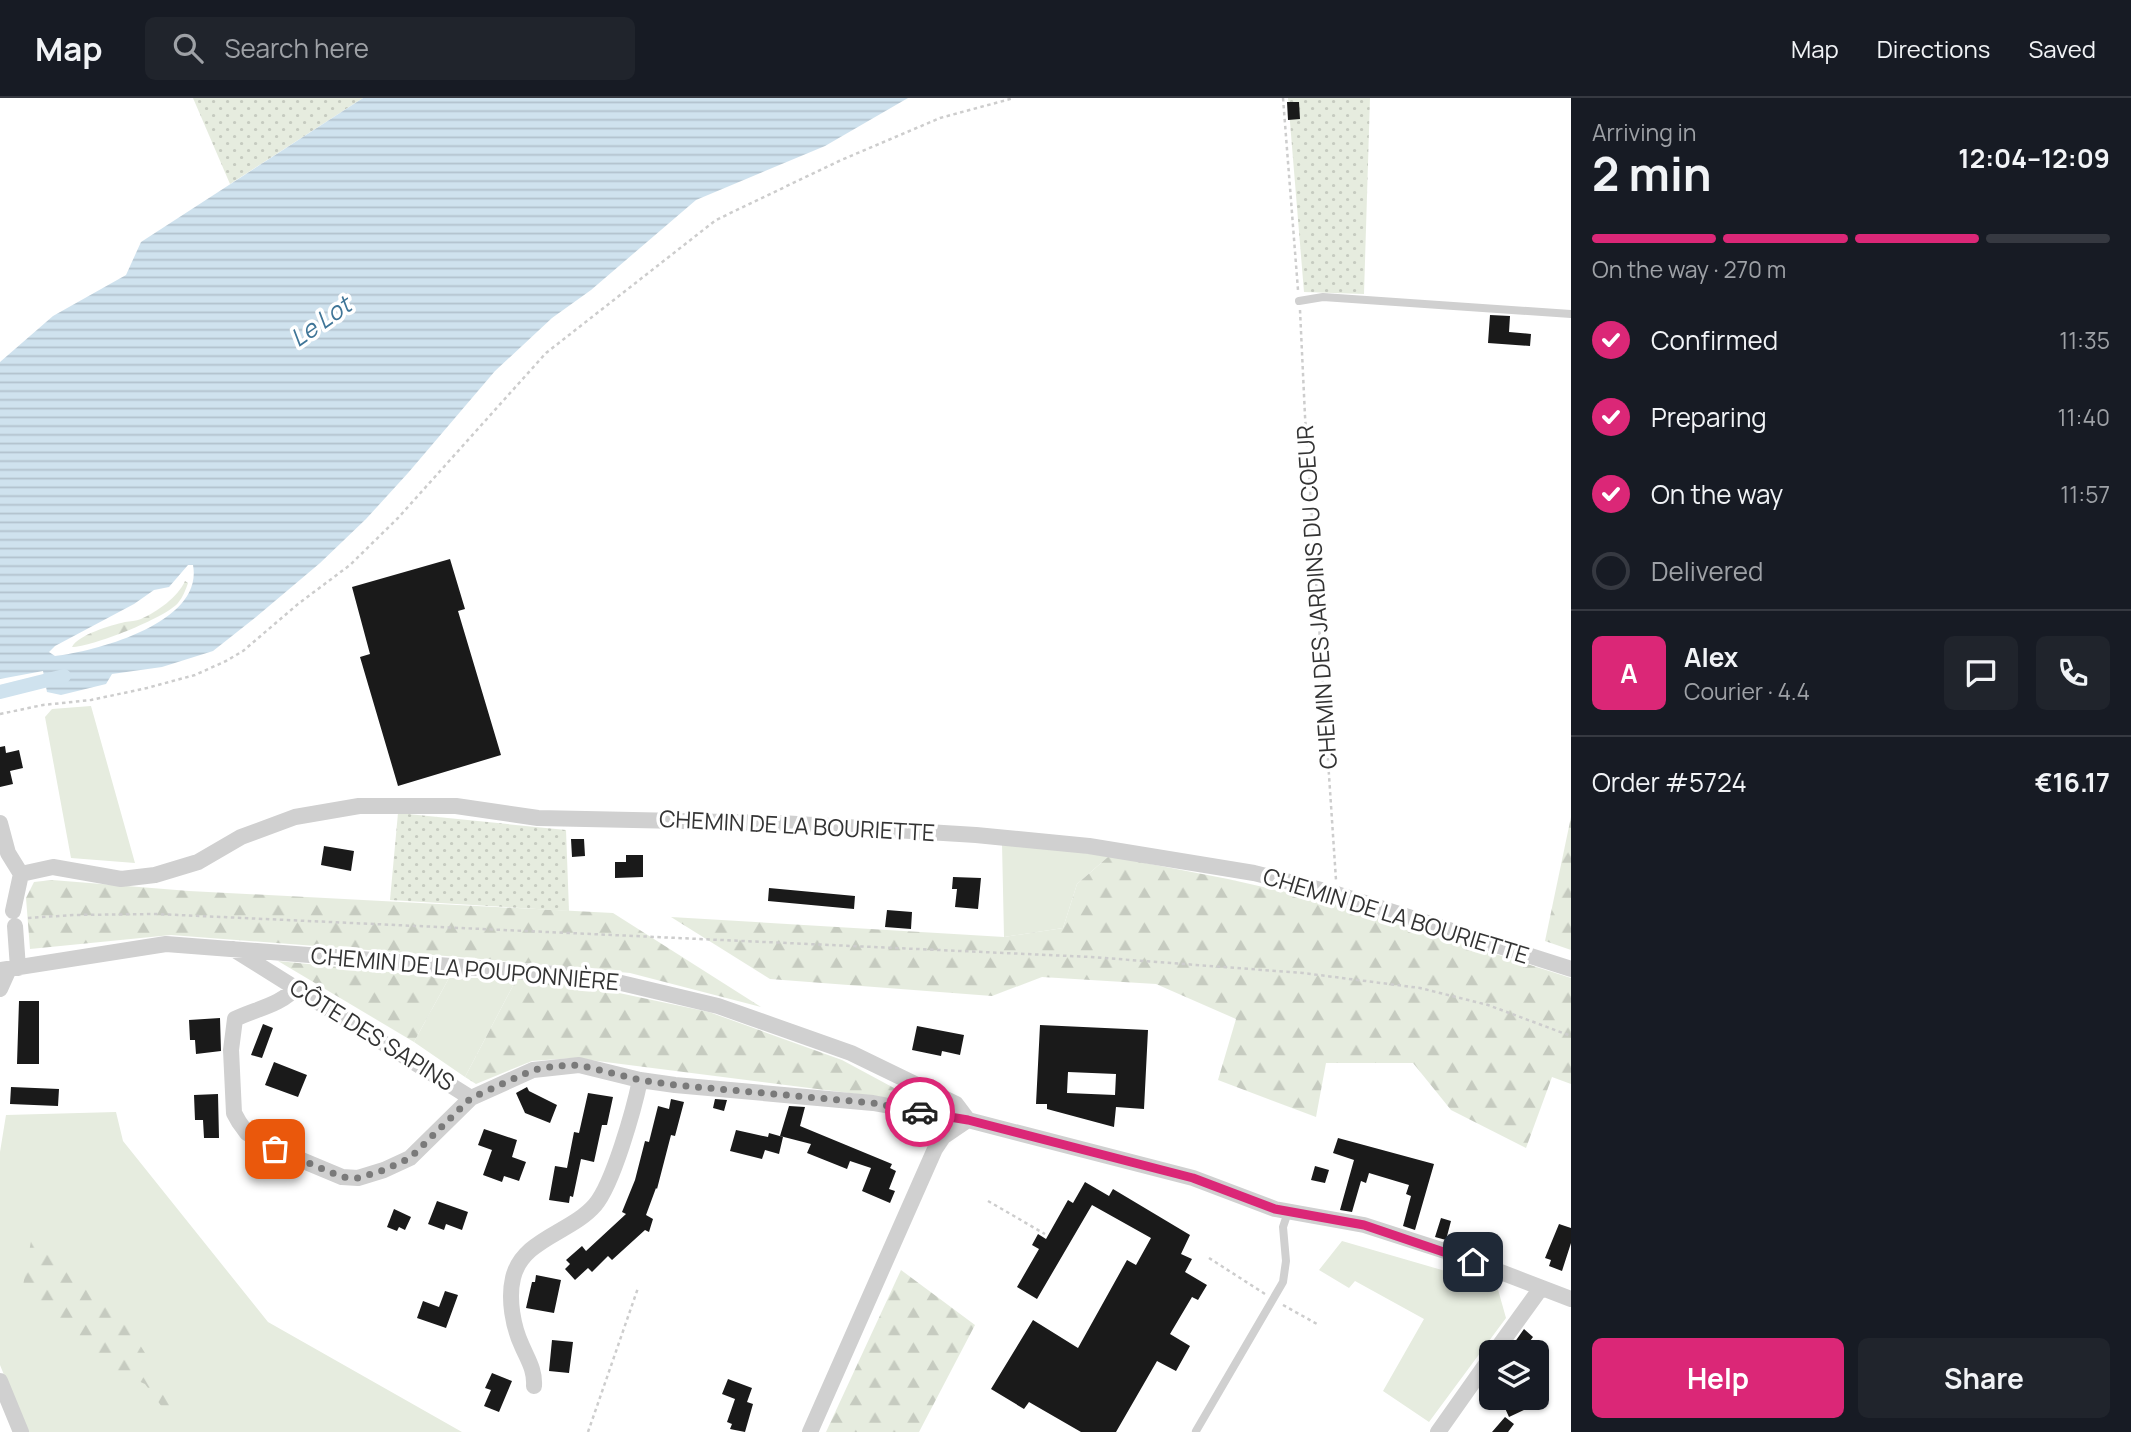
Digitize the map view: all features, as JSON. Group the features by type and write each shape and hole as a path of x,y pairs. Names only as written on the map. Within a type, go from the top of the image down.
{"street":[{"name":"CHEMIN DE LA BOURIETTE","path":"21,874 53,867 121,878 155,876 198,862 241,837 295,817 359,806 456,806 538,818 781,823 976,835 1075,845 1254,873 1337,894 1571,969"},
{"path":"0,823 8,853 21,874 18,919 9,969 0,989"},
{"name":"CHEMIN DE LA POUPONNIÈRE","path":"9,969 166,944 596,977 718,1006 850,1053 956,1104 968,1120 1193,1178 1275,1209 1364,1225 1451,1253 1571,1299"},
{"name":"CÔTE DES SAPINS","path":"233,949 471,1098 533,1070 579,1065 640,1080 764,1095 873,1103 968,1120"},
{"path":"296,987 282,1001 234,1019 231,1050 234,1113 247,1133 304,1163 342,1177 358,1178 410,1158 471,1098"},
{"path":"534,1386 533,1368 517,1334 511,1296 513,1276 520,1261 531,1249 584,1215 596,1204 610,1176 640,1080"},
{"path":"810,1432 934,1149 943,1136 968,1120"},
{"path":"1503,1340 1541,1288"},
{"path":"1438,1432 1479,1374"},
{"path":"0,1381 21,1432"}],"lane":[{"path":"1299,301 1323,297 1571,314"},
{"path":"1196,1432 1283,1282 1286,1261 1283,1227 1288,1212"}],"path":[{"path":"0,714 147,688 195,675 243,651 298,604 350,565 398,518 546,353 716,220 839,161 940,118 1014,98"},
{"name":"CHEMIN DES JARDINS DU COEUR","path":"1283,98 1299,301 1337,894"},
{"path":"18,919 73,915 170,915 1091,957 1303,973 1420,988 1488,1005 1571,1036"},
{"path":"988,1200 1045,1234"},
{"path":"1209,1258 1317,1324"},
{"path":"588,1432 638,1288"}],"green space":[{"path":"193,98 363,98 230,184"},
{"path":"1288,98 1370,98 1364,294 1304,292"},
{"path":"185,581 188,583 180,601 171,609 144,624 111,637 72,647 81,638 96,631 139,620 154,612 172,598"},
{"path":"91,706 135,863 71,858 45,717 52,709"},
{"path":"398,813 566,830 569,911 390,900"},
{"path":"1571,817 1571,950 1545,941"},
{"path":"1002,843 1109,856 1077,884 1063,928 1004,937"},
{"path":"1109,856 1339,904 1571,978 1571,1084 1552,1077 1526,1148 1451,1110 1413,1063 1326,1063 1316,1117 1218,1080 1236,1019 1156,984 1042,977 992,996 770,979 671,917 1004,937 1063,928 1077,884"},
{"path":"52,880 189,891 613,913 761,1007 630,973 459,957 171,935 30,949 26,898 34,882"},
{"path":"278,961 449,978 414,1042"},
{"path":"449,978 517,978 465,1077 414,1042"},
{"path":"517,978 586,986 709,1012 842,1060 920,1102 574,1058 532,1061 476,1084 465,1077"},
{"path":"116,1112 123,1141 268,1322 462,1432 27,1432 0,1365 0,1152 6,1115"},
{"path":"33,1230 125,1321 175,1401 165,1411 145,1384 95,1362 74,1329 21,1297"},
{"path":"1342,1241 1497,1286 1506,1318 1490,1340 1479,1340 1479,1354 1429,1422 1383,1391 1424,1319 1355,1281 1349,1288 1319,1270"},
{"path":"901,1270 975,1325 919,1432 826,1432"}],"water":[{"name":"Le Lot","path":"363,98 908,98 825,146 696,200 591,290 552,318 495,371 366,519 320,563 213,651 162,667 112,674 106,684 61,695 47,692 43,671 0,679 0,362 53,316 126,275 141,242","holes":["188,565 193,565 192,585 182,603 165,618 144,630 95,648 55,656 49,652 55,646 134,604 154,590 169,587"]}],"building":[{"path":"1287,102 1299,102 1300,119 1288,120"},
{"path":"1490,315 1510,316 1509,332 1531,334 1530,346 1488,343"},
{"path":"450,559 465,609 458,611 501,755 398,786 360,657 370,654 352,587"},
{"path":"5,746 6,753 19,750 23,768 10,771 13,784 0,787 0,747"},
{"path":"571,839 584,839 585,856 572,857"},
{"path":"324,846 354,851 351,871 321,865"},
{"path":"626,855 643,855 643,877 615,878 615,862 626,862"},
{"path":"953,877 981,878 978,909 955,907 957,889 952,889"},
{"path":"769,888 855,896 854,909 768,901"},
{"path":"887,910 912,912 911,929 885,927"},
{"path":"19,1001 39,1001 39,1064 17,1064"},
{"path":"220,1018 221,1051 196,1054 195,1040 190,1040 189,1020"},
{"path":"263,1024 273,1028 262,1058 251,1055"},
{"path":"1040,1025 1148,1030 1144,1109 1116,1107 1114,1127 1047,1109 1047,1104 1036,1104","holes":["1068,1072 1116,1074 1115,1095 1067,1093"]},
{"path":"917,1026 964,1035 960,1055 942,1051 941,1056 912,1050"},
{"path":"274,1062 307,1075 298,1097 265,1085"},
{"path":"11,1087 59,1089 58,1106 10,1104"},
{"path":"527,1087 529,1091 557,1105 550,1123 525,1113 516,1093"},
{"path":"588,1093 613,1097 607,1125 602,1125 594,1162 581,1159 573,1197 570,1196 569,1203 549,1200 555,1166 567,1168 574,1132 579,1133"},
{"path":"218,1094 219,1138 204,1138 203,1120 195,1120 194,1095"},
{"path":"671,1099 684,1102 675,1136 671,1135 657,1189 646,1215 653,1219 649,1232 645,1230 612,1260 608,1256 592,1272 588,1268 575,1280 565,1269 570,1264 566,1260 582,1246 586,1251 626,1214 622,1212 635,1180 645,1141 649,1142 658,1106 669,1109"},
{"path":"715,1099 727,1100 724,1111 713,1108"},
{"path":"789,1106 805,1107 800,1126 892,1164 890,1168 896,1171 889,1189 895,1191 890,1203 862,1191 871,1168 850,1161 847,1169 807,1153 811,1144 780,1136"},
{"path":"484,1129 517,1140 512,1157 526,1162 519,1181 504,1176 502,1182 483,1175 492,1150 478,1145"},
{"path":"736,1130 768,1137 769,1133 783,1137 779,1154 765,1150 762,1159 730,1151"},
{"path":"1338,1138 1434,1164 1415,1230 1403,1226 1411,1196 1406,1194 1409,1185 1369,1173 1366,1183 1361,1181 1352,1212 1340,1210 1354,1160 1333,1153"},
{"path":"1315,1166 1329,1170 1325,1183 1311,1180"},
{"path":"1085,1182 1109,1196 1113,1189 1190,1235 1181,1254 1192,1259 1185,1272 1207,1285 1198,1300 1192,1297 1170,1334 1190,1346 1176,1371 1157,1361 1116,1432 1081,1432 1029,1402 1024,1409 991,1389 1033,1320 1078,1348 1127,1260 1136,1265 1151,1238 1092,1205 1037,1299 1017,1287 1039,1249 1032,1245 1038,1234 1046,1239 1068,1200 1073,1203"},
{"path":"437,1201 468,1212 462,1230 446,1224 444,1230 428,1224"},
{"path":"394,1209 411,1217 405,1230 399,1227 397,1231 387,1227"},
{"path":"1441,1218 1451,1221 1446,1240 1435,1237"},
{"path":"1559,1224 1571,1228 1571,1243 1562,1271 1549,1266 1551,1260 1545,1258"},
{"path":"536,1275 561,1280 554,1313 526,1308"},
{"path":"445,1291 458,1295 446,1328 417,1318 423,1301 439,1307"},
{"path":"1524,1329 1533,1337 1531,1340 1516,1340"},
{"path":"552,1340 573,1342 569,1373 549,1371"},
{"path":"492,1373 512,1381 499,1412 484,1406 491,1390 485,1388"},
{"path":"728,1379 752,1388 747,1402 753,1404 745,1432 730,1429 732,1424 727,1422 735,1399 722,1394"},
{"path":"1506,1410 1524,1410 1509,1417"},
{"path":"1505,1417 1514,1424 1508,1432 1492,1432"}],"waterway":[{"path":"0,692 64,676"}],"way so far":[{"path":"275,1149 342,1177 358,1178 410,1158 471,1098 533,1070 556,1066 579,1065 640,1080 675,1085 873,1103 920,1112"}],"route":[{"path":"920,1112 968,1120 1193,1178 1275,1209 1364,1225 1473,1262"}]}
